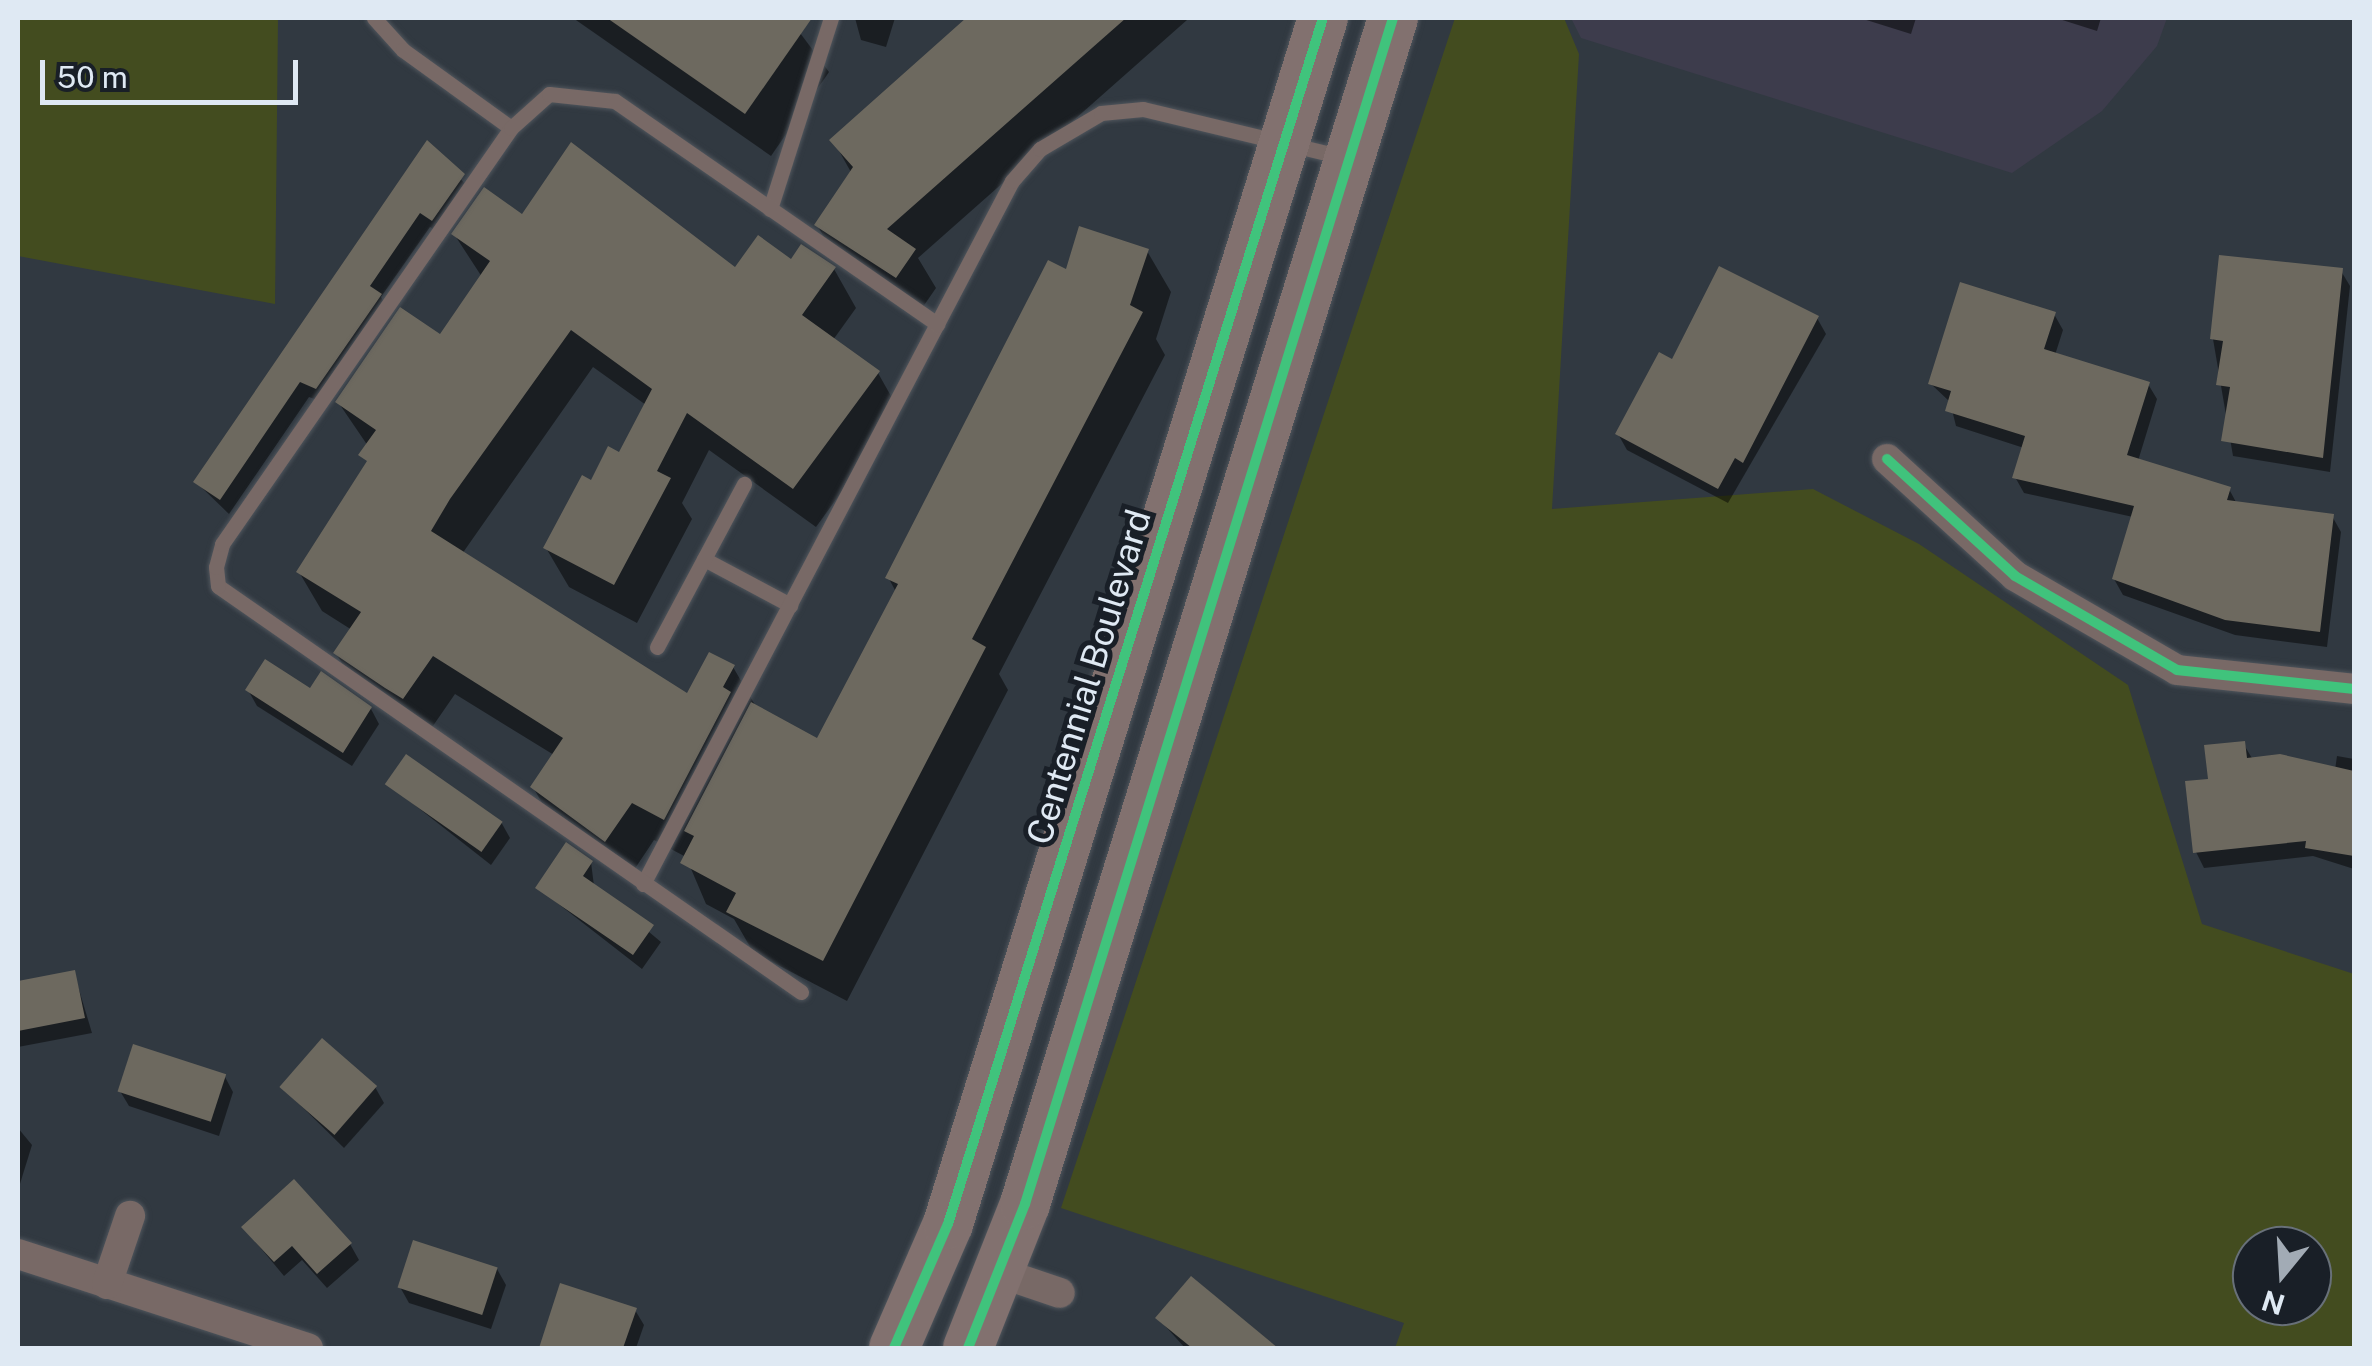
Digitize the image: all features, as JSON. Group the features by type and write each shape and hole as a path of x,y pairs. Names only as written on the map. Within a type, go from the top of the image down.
{"main road":[{"name":"Centennial Boulevard","path":"894,1348 948,1224 1323,18"},
{"path":"968,1348 1000,1273 1393,18"}],"street":[{"path":"1887,459 2014,576 2177,670 2354,689"},
{"path":"108,1284 130,1216"},
{"path":"18,1254 308,1348"},
{"path":"1000,1273 1060,1293"}],"lane":[{"path":"374,18 403,50 511,128"},
{"path":"770,208 831,18"},
{"path":"800,992 218,586 222,544 511,128 548,94 591,92 770,208 937,324"},
{"path":"643,884 1012,181 1075,125 1143,109 1348,158"},
{"path":"657,647 744,484"},
{"path":"704,559 790,604"}],"shaded area":[{"path":"1571,18 2167,18 2157,46 2102,111 2012,173 1581,38"}],"green space":[{"path":"18,18 278,18 275,304 18,256"},
{"path":"1455,18 1564,18 1579,54 1552,509 1813,489 1919,544 2128,685 2202,924 2354,974 2354,1348 1395,1348 1404,1323 1061,1208"}],"building":[{"path":"607,18 812,18 745,114"},
{"path":"966,18 1126,18 887,229 916,249 896,278 814,225 853,167 829,140"},
{"path":"427,140 465,174 432,221 420,213 370,286 382,294 316,389 300,382 220,500 193,482"},
{"path":"571,142 735,267 758,235 791,259 801,244 836,267 802,315 880,371 793,489 687,413 657,471 671,478 614,585 543,548 582,475 591,480 608,446 619,452 652,389 571,330 431,531 687,693 709,652 735,665 723,687 731,692 664,820 632,803 605,842 530,787 563,738 433,656 403,699 385,688 333,653 361,612 296,572 367,461 358,455 376,430 335,402 400,307 440,334 490,261 451,234 484,187 522,214"},
{"path":"1079,226 1149,249 1130,305 1143,312 972,639 986,647 823,961 726,912 736,893 680,863 694,836 684,831 751,702 817,738 898,584 885,578 1048,260 1066,269"},
{"path":"2219,255 2343,268 2323,458 2221,441 2230,387 2216,385 2223,341 2210,339"},
{"path":"1719,266 1819,316 1743,463 1735,458 1718,489 1615,434 1659,352 1672,359"},
{"path":"1960,282 2056,312 2044,349 2150,382 2127,455 2231,487 2227,500 2334,514 2320,632 2225,620 2112,579 2134,506 2012,478 2025,436 1945,411 1951,391 1928,384"},
{"path":"265,659 310,688 321,671 372,707 343,753 245,690"},
{"path":"2245,741 2247,758 2280,754 2354,771 2354,856 2305,848 2306,841 2193,853 2185,781 2208,779 2204,745"},
{"path":"406,754 503,822 481,852 385,784"},
{"path":"566,842 593,861 583,876 654,925 633,955 535,888"},
{"path":"75,970 85,1018 18,1031 18,981"},
{"path":"322,1038 377,1086 334,1135 279,1087"},
{"path":"133,1044 226,1074 211,1122 118,1092"},
{"path":"294,1179 352,1243 317,1274 292,1246 274,1262 241,1227"},
{"path":"413,1240 498,1268 482,1315 398,1288"},
{"path":"1191,1276 1278,1348 1192,1348 1155,1318"},
{"path":"560,1283 637,1308 623,1348 539,1348"}],"cycle path":[{"path":"894,1348 948,1224 1323,18"},
{"path":"968,1348 1025,1204 1393,18"},
{"path":"1887,459 2015,576 2177,670 2354,689"}]}
